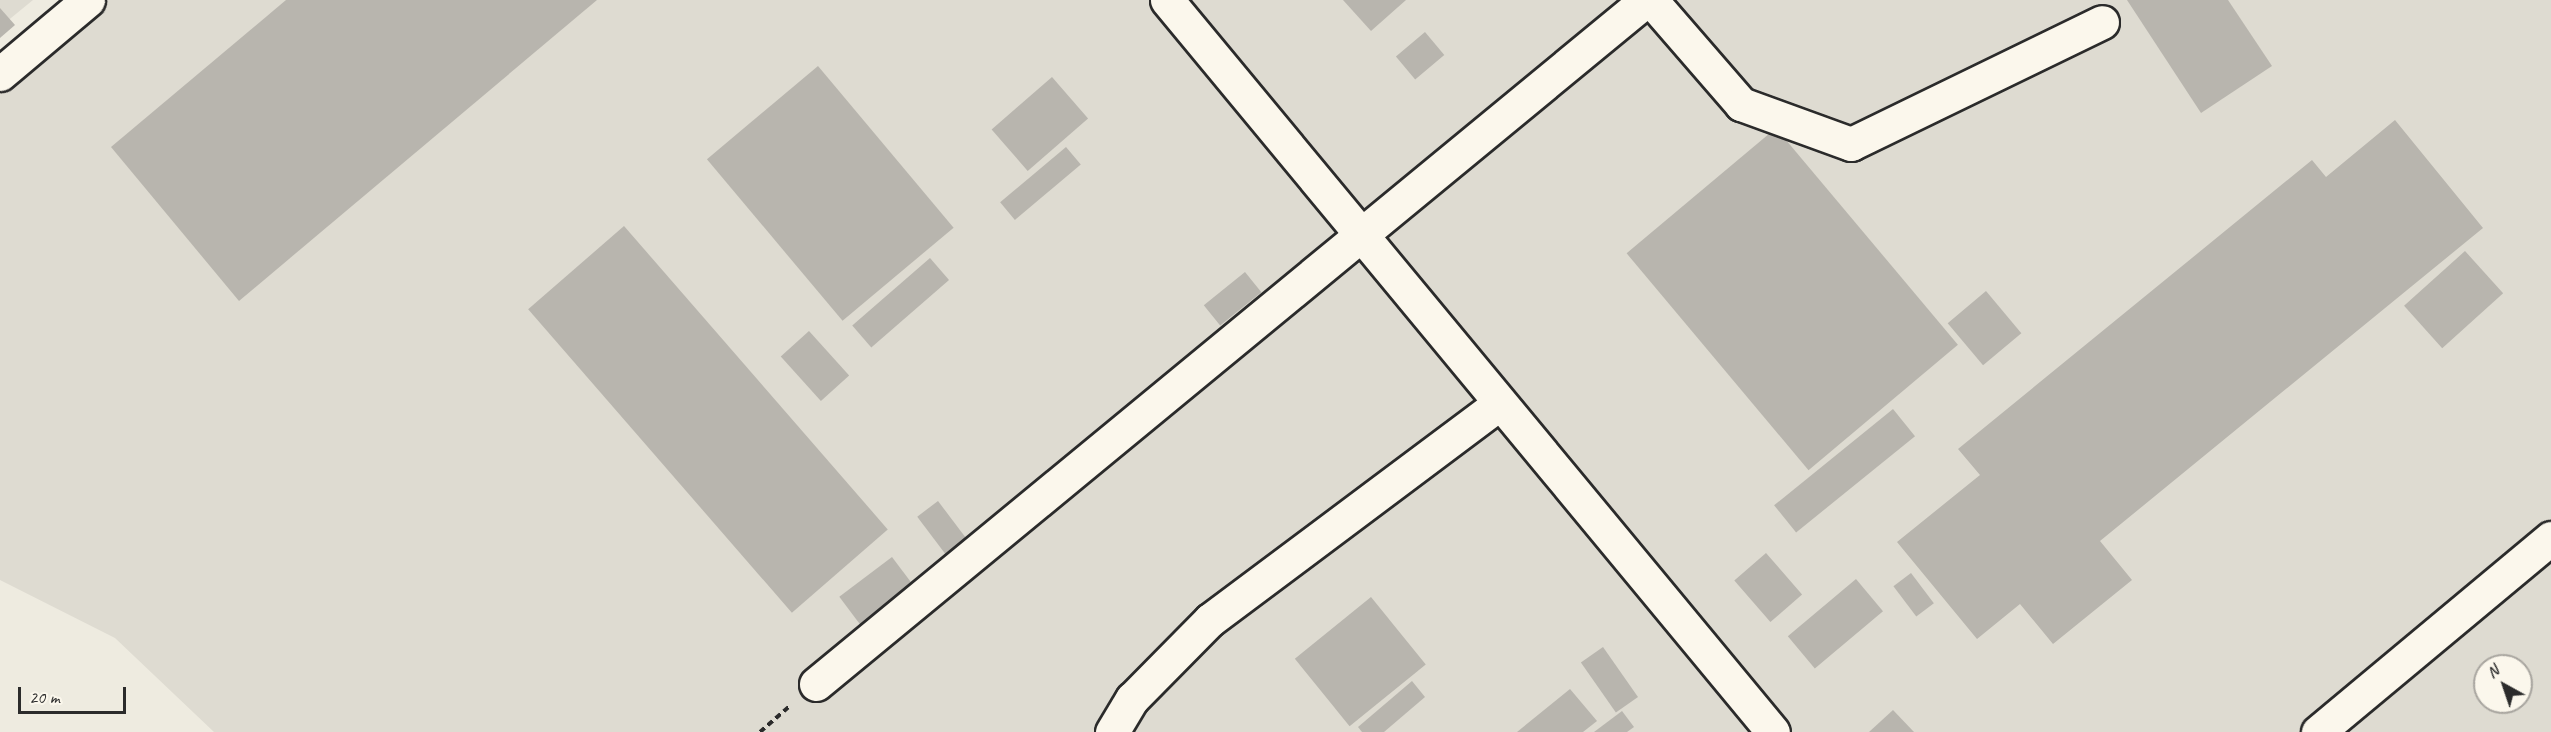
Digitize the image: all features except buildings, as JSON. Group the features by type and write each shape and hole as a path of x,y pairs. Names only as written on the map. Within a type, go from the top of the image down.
{"street":[{"path":"0,74 88,0"},
{"path":"1167,0 1773,732"},
{"path":"816,684 1363,237 1646,0"},
{"path":"1651,0 1741,104 1851,144 2103,22"},
{"path":"1112,732 1139,692 1210,620 1500,403"},
{"path":"2318,732 2551,538"}],"shaded area":[{"path":"0,0 33,0 0,27"},
{"path":"76,0 2551,0 2551,732 214,732 115,638 0,580 0,61"}]}
